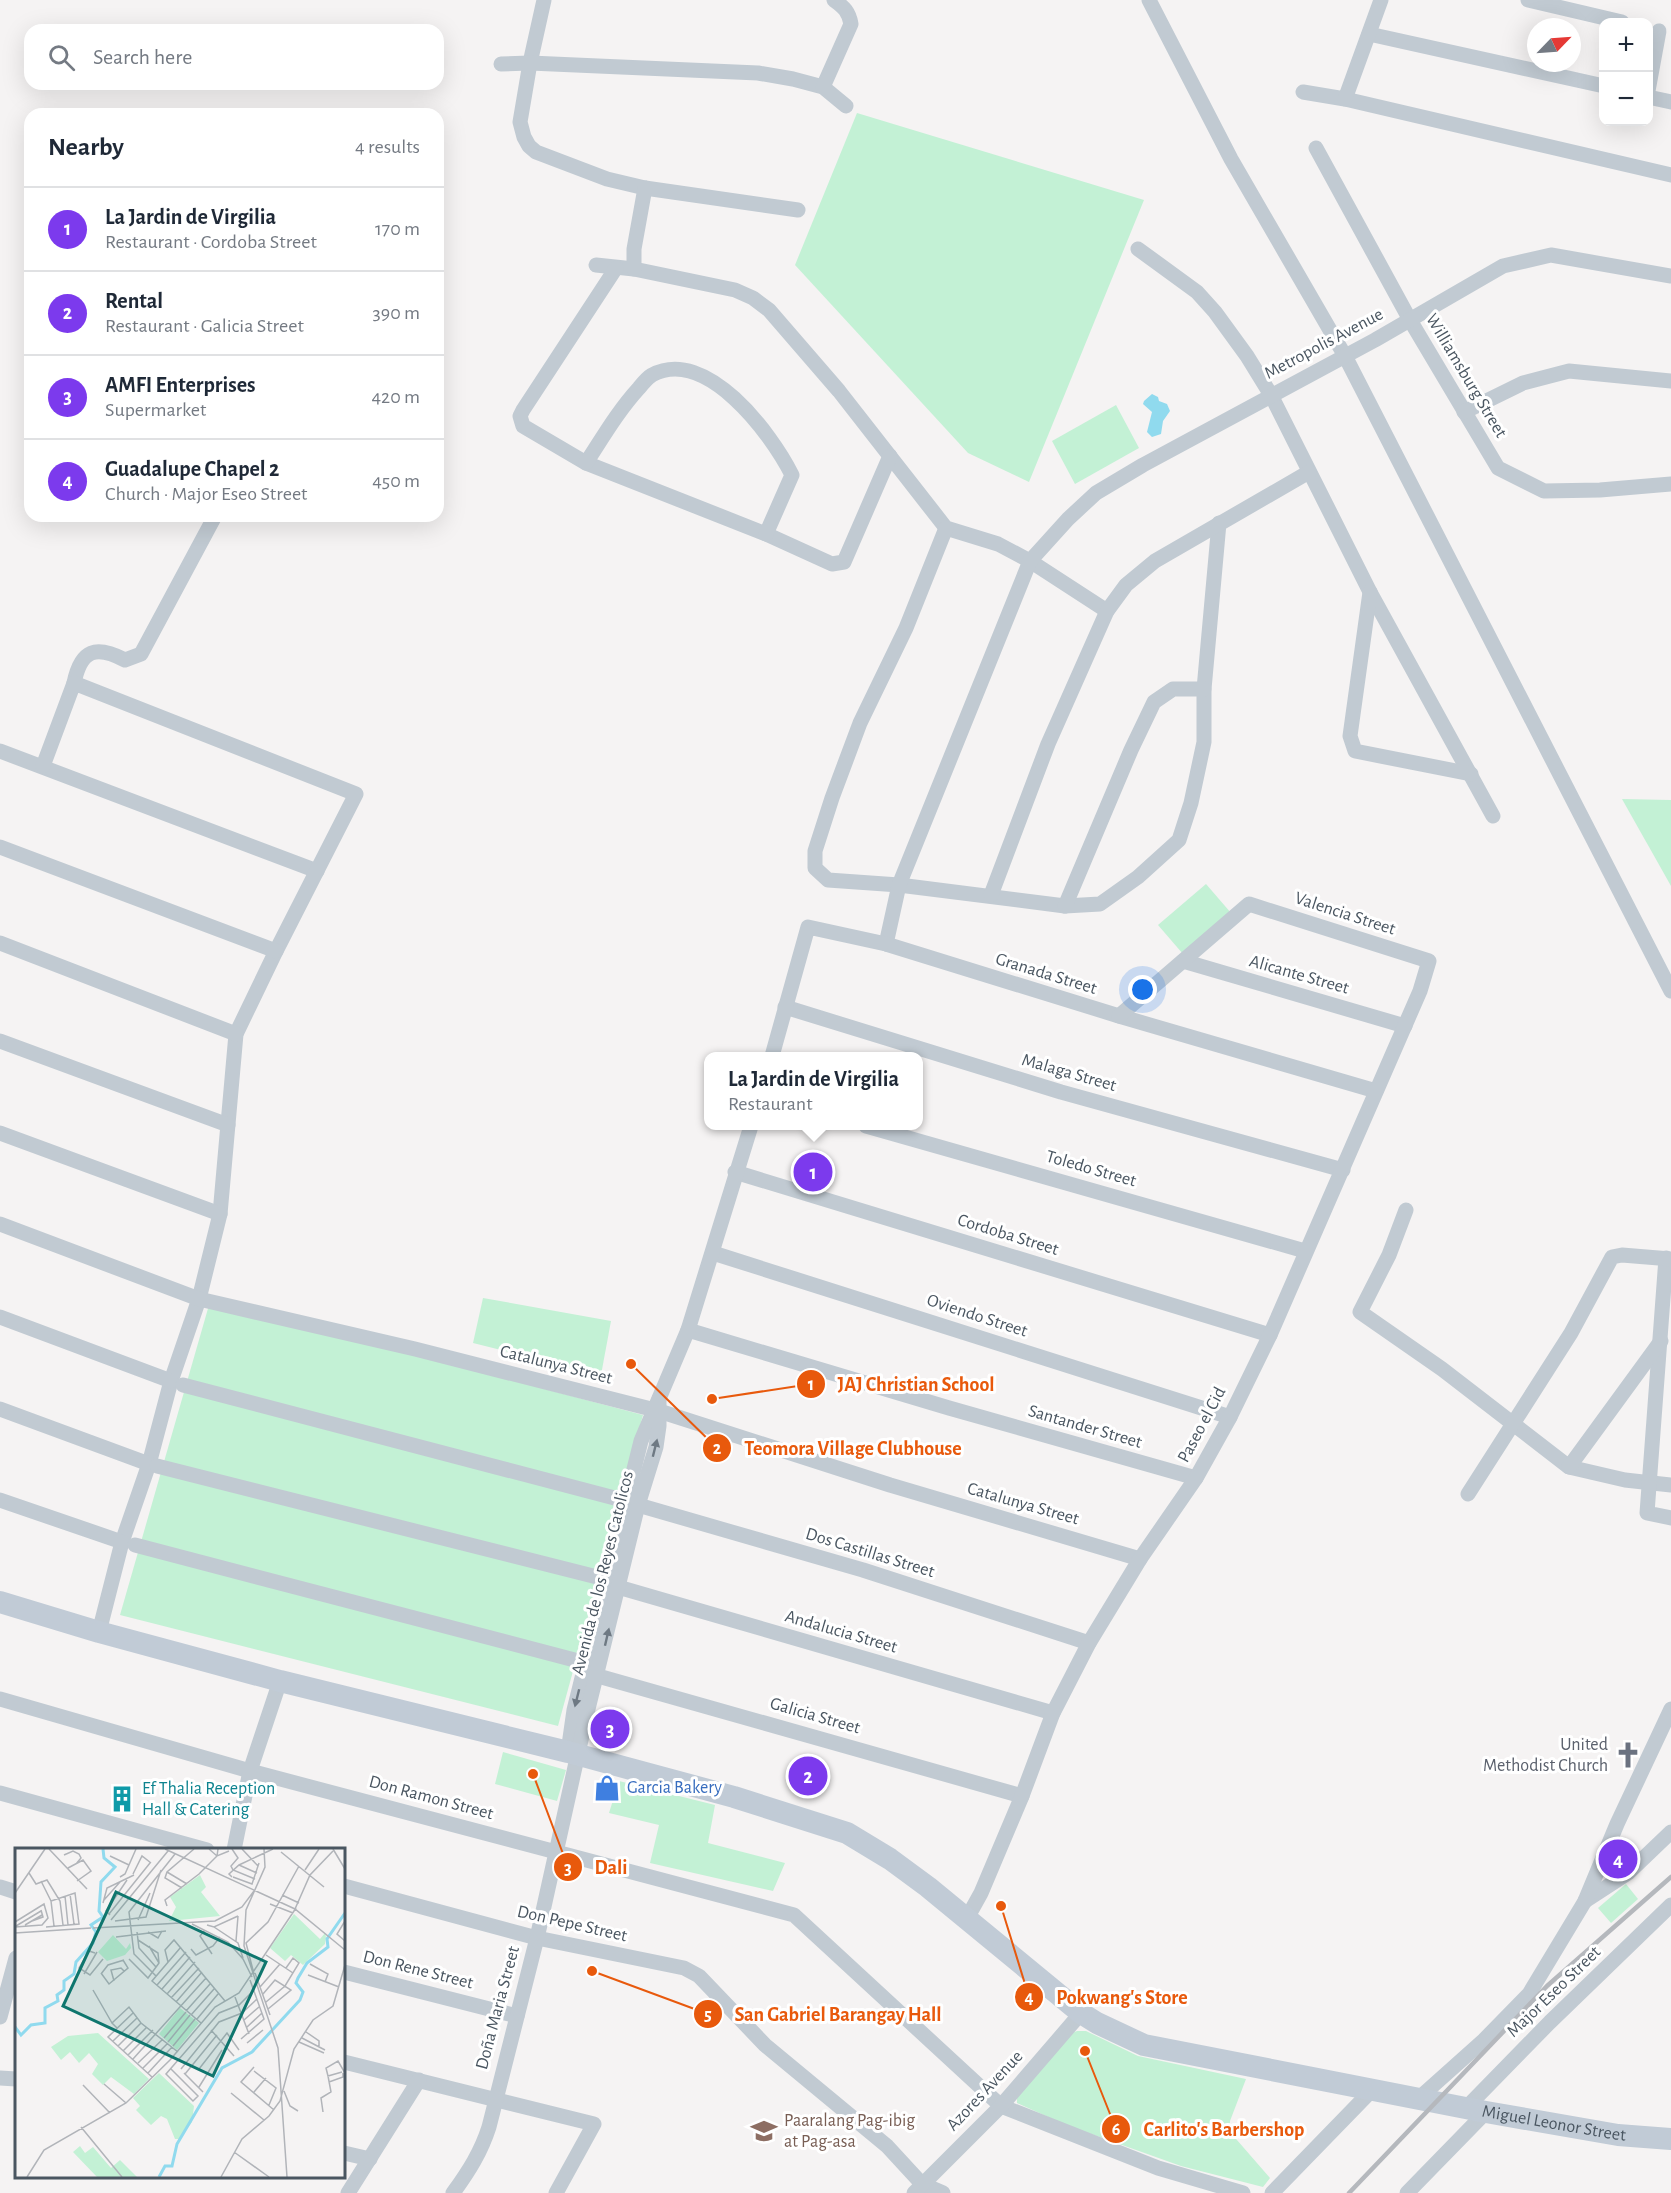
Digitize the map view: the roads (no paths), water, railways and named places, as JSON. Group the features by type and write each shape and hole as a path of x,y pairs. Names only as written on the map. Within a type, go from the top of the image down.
{"street":[{"path":"544,0 520,122 524,138 536,152 607,179 645,188 798,210"},
{"path":"823,87 851,24 844,7 834,0"},
{"path":"1149,0 1231,159 1345,356 1671,991"},
{"path":"1346,99 1381,0"},
{"path":"1528,0 1605,18"},
{"path":"1652,72 1660,31"},
{"path":"1370,34 1599,86"},
{"path":"501,64 530,63 758,73 793,78 823,87 846,106"},
{"path":"1304,92 1346,99 1671,175"},
{"path":"1653,98 1671,102"},
{"name":"Williamsburg Street","path":"1316,148 1410,320 1498,468 1544,491 1600,490 1671,484"},
{"path":"634,269 634,249 645,188"},
{"path":"1138,249 1197,292 1215,312 1247,356 1270,395 1370,592 1494,816"},
{"name":"Metropolis Avenue","path":"1030,561 1068,519 1096,493 1270,395 1410,320 1503,266 1551,255 1671,276"},
{"path":"596,265 634,269 735,290 753,298 769,310 839,392 946,528 998,544 1030,561 1107,611"},
{"path":"616,268 520,416 523,426 586,463 766,534 832,564 844,562 890,456"},
{"path":"586,463 621,407 650,375 672,368 702,375 740,404 782,454 792,475 766,534"},
{"path":"1464,412 1523,383 1569,371 1671,381"},
{"path":"991,895 1048,744 1107,611 1126,585 1155,561 1309,472"},
{"path":"43,766 76,674 83,661 98,650 110,652 125,660 141,654 212,522"},
{"path":"946,528 906,628 860,723 815,851 815,868 828,880 991,895 1065,906 1100,904 1138,877 1179,840 1191,803 1204,742 1204,689 1219,524"},
{"path":"886,944 899,885 1030,561"},
{"path":"1370,592 1350,736 1355,751 1472,774"},
{"path":"74,683 356,794 236,1034 220,1214 177,1383 99,1632"},
{"path":"1065,906 1126,761 1154,702 1173,689 1204,689"},
{"path":"0,751 317,871"},
{"path":"0,846 276,951"},
{"name":"Valencia Street","path":"1183,962 1249,904 1429,961"},
{"name":"Granada Street","path":"785,1007 808,927 886,944 1119,1016 1376,1091"},
{"path":"0,943 236,1034"},
{"name":"Paseo el Cid","path":"966,1920 981,1893 1022,1796 1053,1713 1089,1643 1140,1559 1196,1478 1230,1417 1270,1335 1420,991 1429,961"},
{"path":"1119,1016 1183,962"},
{"name":"Alicante Street","path":"1183,962 1405,1026"},
{"path":"773,1052 785,1007"},
{"name":"Malaga Street","path":"785,1007 1061,1092 1343,1170"},
{"path":"0,1041 228,1125"},
{"name":"Avenida de los Reyes Catolicos","path":"573,1754 574,1710 586,1663 612,1583 632,1503 641,1441 688,1330 749,1130"},
{"name":"Toledo Street","path":"883,1130 1305,1251"},
{"path":"0,1133 220,1214"},
{"name":"Cordoba Street","path":"735,1172 1270,1335"},
{"path":"1406,1210 1389,1255 1360,1312 1442,1369 1569,1467 1625,1480 1671,1485"},
{"name":"Catalunya Street","path":"0,1224 199,1299 657,1407 890,1485 1140,1559"},
{"name":"Oviendo Street","path":"712,1253 1230,1417"},
{"path":"1468,1494 1571,1333 1612,1257 1622,1255 1669,1258 1647,1513 1671,1518"},
{"name":"Dos Castillas Street","path":"0,1317 177,1383 632,1503 863,1570 1089,1643"},
{"name":"Santander Street","path":"688,1330 949,1408 1196,1478"},
{"path":"1569,1467 1661,1341"},
{"name":"Andalucia Street","path":"0,1409 153,1465 612,1583 1053,1713"},
{"path":"0,1500 128,1543 586,1663"},
{"name":"Avenida de los Reyes Catolicos","path":"573,1754 598,1676 612,1583"},
{"name":"Miguel Leonor Street","path":"0,1602 99,1632 280,1681 573,1754 734,1797 847,1833 891,1859 928,1887 1081,2013 1144,2045 1476,2110 1618,2134 1671,2139"},
{"name":"Galicia Street","path":"598,1676 1022,1796"},
{"path":"234,1848 250,1771 280,1681"},
{"name":"Don Ramon Street","path":"0,1699 250,1771 794,1915 1001,2106"},
{"path":"1428,2101 1529,1994 1585,1901 1617,1824 1671,1709"},
{"name":"Doña Maria Street","path":"453,2193 469,2172 481,2150 489,2127 537,1938 556,1851 573,1754"},
{"path":"0,1793 200,1848"},
{"path":"1585,1901 1628,1873 1671,1832"},
{"name":"Don Pepe Street","path":"345,1886 537,1938 684,1968 699,1976 765,2045 887,2146 918,2189"},
{"path":"0,1887 15,1892"},
{"name":"Major Eseo Street","path":"1407,2193 1476,2110 1671,1905"},
{"path":"0,2017 13,1982 15,1966"},
{"name":"Don Rene Street","path":"345,1972 517,2016"},
{"name":"Azores Avenue","path":"918,2189 1001,2106 1081,2013"},
{"path":"345,2062 594,2124 556,2193"},
{"path":"0,2078 15,2079"},
{"path":"348,2193 419,2080"},
{"path":"1272,2193 1373,2089"},
{"path":"1001,2106 1158,2168 1243,2193"},
{"path":"345,2153 370,2159"},
{"path":"918,2189 943,2193"}],"water":[{"path":"1152,394 1158,397 1159,401 1167,404 1170,411 1163,421 1161,434 1152,437 1147,432 1152,412 1143,404"}],"railway":[{"path":"1349,2193 1547,1986 1671,1877"}],"place":[{"name":"La Jardin de Virgilia","path":"813,1172"},
{"name":"Teomora Village Clubhouse","path":"631,1364"},
{"name":"JAJ Christian School","path":"712,1399"},
{"name":"AMFI Enterprises","path":"610,1729"},
{"name":"United Methodist Church","path":"1628,1755"},
{"name":"Dali","path":"533,1774"},
{"name":"Rental","path":"808,1776"},
{"name":"Garcia Bakery","path":"607,1788"},
{"name":"Ef Thalia Reception Hall & Catering","path":"122,1799"},
{"name":"Guadalupe Chapel 2","path":"1618,1859"},
{"name":"Pokwang's Store","path":"1001,1906"},
{"name":"San Gabriel Barangay Hall","path":"592,1971"},
{"name":"Carlito's Barbershop","path":"1085,2051"},
{"name":"Paaralang Pag-ibig at Pag-asa","path":"764,2131"}]}
